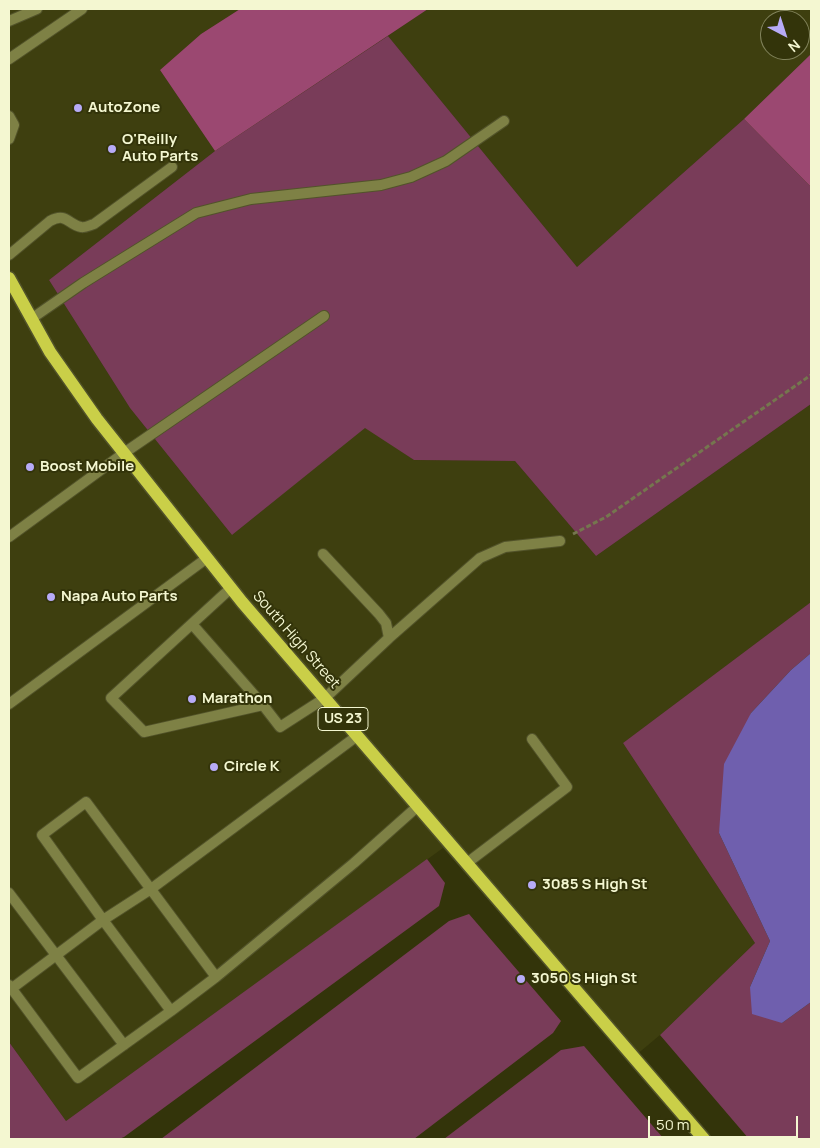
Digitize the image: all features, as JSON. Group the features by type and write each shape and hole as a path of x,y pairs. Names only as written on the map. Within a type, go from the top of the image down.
{"main road":[{"name":"South High Street","path":"9,278 50,352 97,420 231,588 704,1139"}],"lane":[{"path":"9,21 37,9"},
{"path":"9,59 82,9"},
{"path":"9,116 14,125 9,139"},
{"path":"31,319 83,283 196,213 251,199 381,185 411,177 446,161 504,121"},
{"path":"9,255 57,217 67,218 80,227 94,224 172,167"},
{"path":"9,536 124,453 324,316"},
{"path":"192,624 280,727 325,698 389,638 480,558 505,547 560,541"},
{"path":"322,554 379,614 386,623 389,638"},
{"path":"9,704 207,558"},
{"path":"231,588 111,698 144,732 263,705"},
{"path":"357,736 151,889 10,987 78,1078 216,977 354,863 418,806"},
{"path":"467,863 567,787 532,740"},
{"path":"171,1011 42,834 86,802 216,977"},
{"path":"9,893 124,1045"}],"path":[{"path":"560,541 606,517 811,375"}],"shaded area":[{"path":"9,9 240,9 201,34 160,70 215,151 49,280 130,408 232,535 365,427 414,460 515,461 596,556 811,404 811,602 623,743 755,943 660,1035 629,1061 443,848 66,1121 9,1042"},
{"path":"240,9 428,9 215,151 160,70 201,34"},
{"path":"428,9 811,9 810,55 810,10 760,10 760,60 805,60 744,119 577,267 388,36"},
{"path":"388,36 577,267 744,119 811,187 811,404 596,556 515,461 414,460 365,428 232,535 130,408 49,280 215,151"},
{"path":"810,55 811,187 744,119 805,60 810,60"},
{"path":"811,602 811,653 791,670 751,713 719,833 770,941 750,987 782,1023 811,1002 811,1139 749,1139 660,1035 755,943 623,743"},
{"path":"811,653 811,1002 782,1023 752,1014 750,987 770,941 719,833 724,764 751,713 791,670"},
{"path":"427,859 445,883 439,906 124,1137 119,1139 9,1139 9,1042 66,1121"},
{"path":"469,914 561,1021 553,1033 414,1139 161,1139 449,921"},
{"path":"584,1046 664,1139 444,1139 561,1050"}],"place":[{"name":"AutoZone","path":"78,108"},
{"name":"O'Reilly Auto Parts","path":"112,149"},
{"name":"Boost Mobile","path":"30,467"},
{"name":"Napa Auto Parts","path":"51,597"},
{"name":"Marathon","path":"192,699"},
{"name":"Circle K","path":"214,767"},
{"name":"3085 S High St","path":"532,885"},
{"name":"3050 S High St","path":"521,979"}]}
